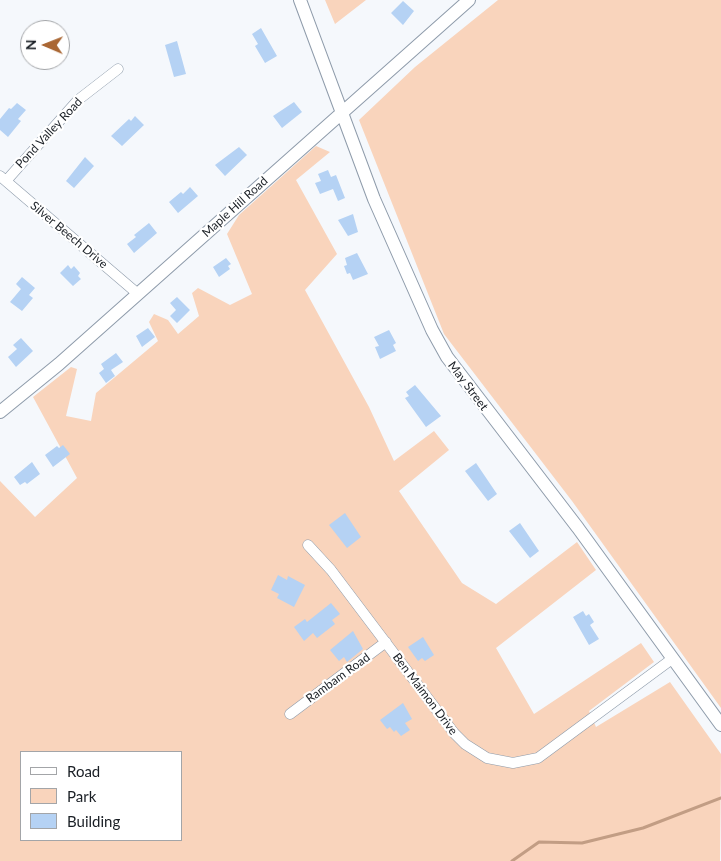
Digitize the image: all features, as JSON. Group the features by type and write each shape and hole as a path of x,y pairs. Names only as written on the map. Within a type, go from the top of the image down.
{"street":[{"name":"May Street","path":"300,0 374,199 425,315 446,357 578,528 721,725"},
{"name":"Maple Hill Road","path":"0,412 59,364 469,0"},
{"name":"Pond Valley Road","path":"3,178 78,100 118,68"},
{"name":"Silver Beech Drive","path":"3,178 138,294"},
{"name":"Ben Maimon Drive","path":"308,545 320,556 459,738 474,751 500,762 525,762 538,758 672,659"},
{"name":"Rambam Road","path":"290,714 386,642"}],"green space":[{"path":"325,0 366,0 335,24"},
{"path":"498,0 721,0 721,708 572,501 444,334 359,120 415,67"},
{"path":"316,146 330,152 296,180 337,254 305,290 369,407 394,461 434,431 449,450 399,491 462,583 496,604 577,542 596,570 496,648 534,714 641,643 654,662 589,711 596,727 670,682 721,754 720,861 0,861 0,481 35,517 77,478 33,397 71,367 77,369 66,416 91,421 96,393 158,341 149,322 154,314 168,320 178,334 199,316 192,293 198,288 230,305 252,294 227,234 239,215"}],"building":[{"path":"403,1 414,11 403,25 391,13"},
{"path":"261,28 277,56 265,63 255,46 258,44 252,34"},
{"path":"177,41 186,74 174,77 165,45"},
{"path":"294,102 302,112 282,128 273,116"},
{"path":"17,103 26,110 18,119 21,121 8,137 0,130 0,119 9,108 11,109"},
{"path":"135,116 144,125 122,146 111,136 129,119 131,121"},
{"path":"239,147 247,155 225,176 215,165"},
{"path":"85,157 94,166 74,188 66,181"},
{"path":"328,170 331,177 336,175 345,198 338,201 333,189 320,194 315,183 321,181 318,174"},
{"path":"190,187 198,196 178,213 169,202 181,192 183,194"},
{"path":"353,214 358,232 348,236 338,220"},
{"path":"149,223 157,233 134,253 127,244 136,237 134,235"},
{"path":"357,253 368,274 353,280 350,273 347,274 344,266 347,265 345,258"},
{"path":"226,258 231,264 228,266 230,269 219,277 213,267"},
{"path":"68,265 71,269 74,266 80,273 78,276 81,279 73,286 60,273"},
{"path":"22,277 35,288 29,295 33,298 22,311 10,302 21,289 16,284"},
{"path":"177,297 190,310 177,323 170,316 176,310 170,303"},
{"path":"148,328 155,337 142,347 136,336"},
{"path":"389,330 396,343 393,345 396,351 380,359 375,347 379,346 374,337"},
{"path":"21,338 33,351 16,367 8,357 17,349 13,345"},
{"path":"116,353 123,362 111,370 115,376 106,383 99,373 104,369 101,364"},
{"path":"415,385 441,416 426,427 405,398 409,396 406,392"},
{"path":"63,445 70,454 53,467 45,455 57,446 59,448"},
{"path":"32,462 40,474 27,484 25,482 20,485 14,477"},
{"path":"476,463 497,494 488,501 465,471"},
{"path":"345,513 361,537 347,548 329,525"},
{"path":"520,523 539,551 530,558 509,531"},
{"path":"278,575 287,580 288,576 305,585 294,607 277,598 279,594 271,590"},
{"path":"331,603 340,614 332,620 335,624 317,638 313,633 304,641 294,627 305,619 307,622"},
{"path":"583,611 586,616 589,614 594,622 590,625 599,639 589,645 573,617"},
{"path":"353,631 363,649 347,662 344,657 339,661 330,650"},
{"path":"423,637 434,655 425,661 422,658 418,661 408,647"},
{"path":"403,703 412,719 405,723 410,730 401,736 390,727 387,729 380,720"}],"waterway":[{"path":"512,861 539,842 582,843 643,828 721,798"}]}
